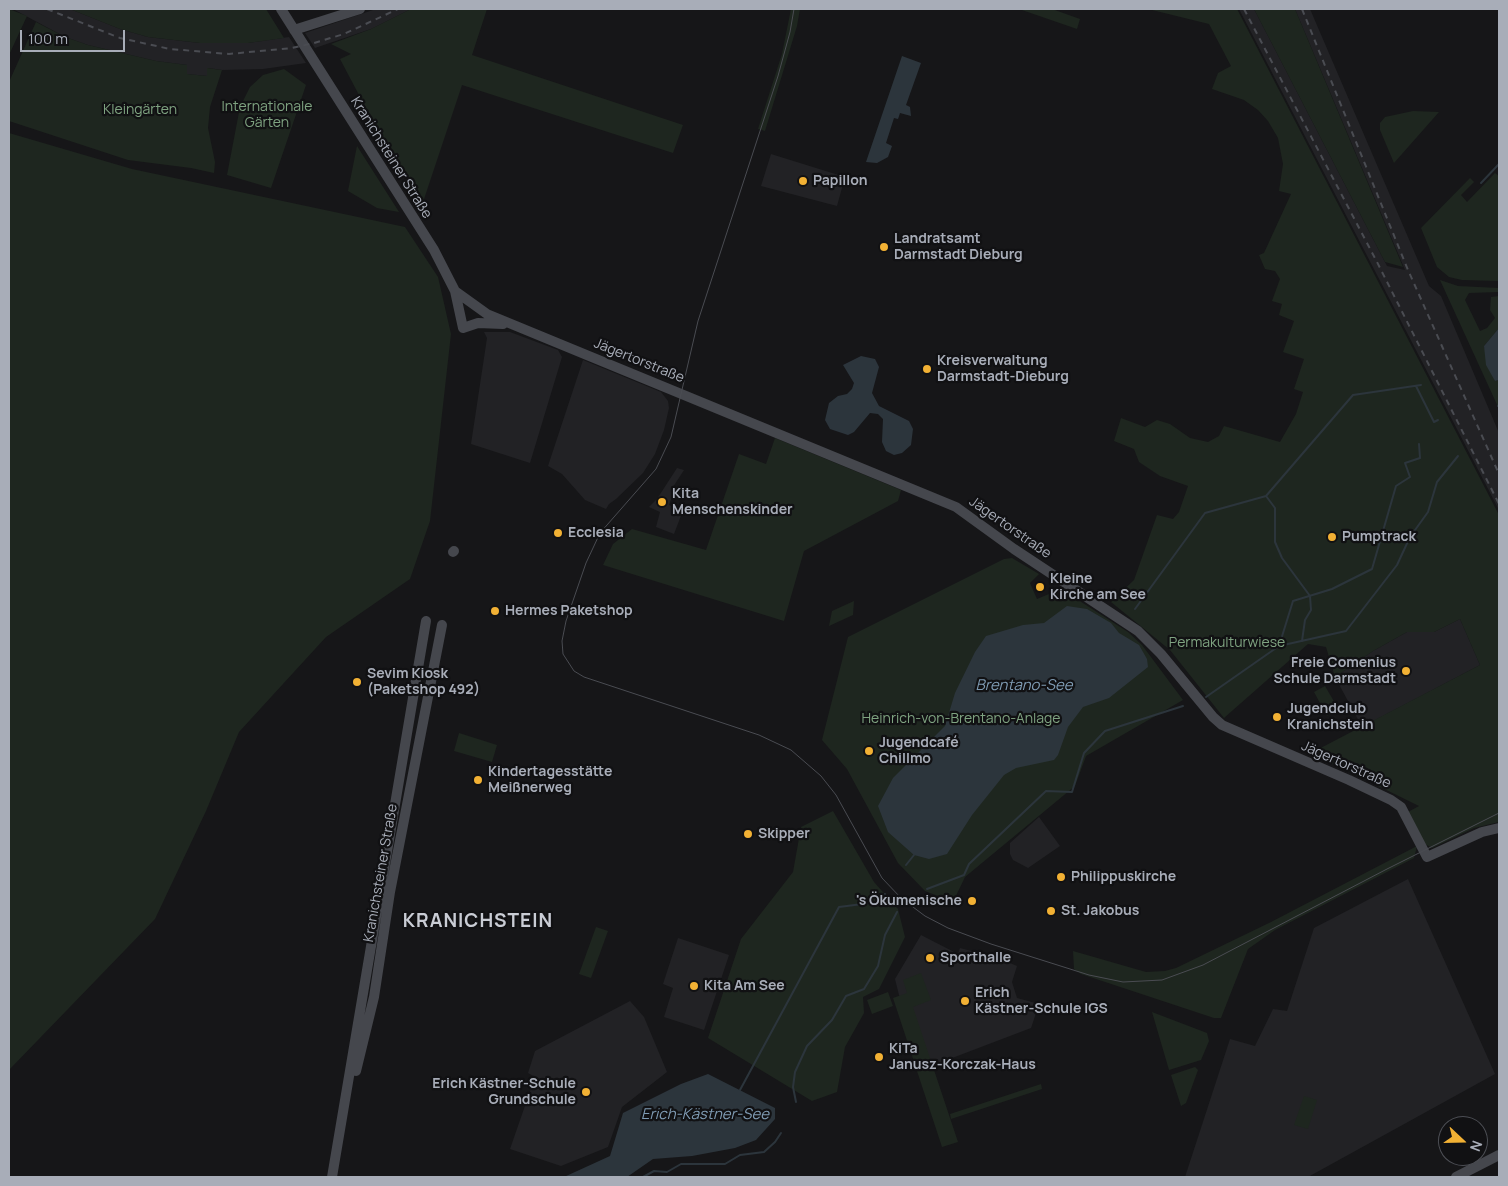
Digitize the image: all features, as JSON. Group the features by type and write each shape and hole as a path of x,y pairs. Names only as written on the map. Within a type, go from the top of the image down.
{"main road":[{"name":"Kranichsteiner Straße","path":"281,9 434,250 455,290 463,328"},
{"path":"294,30 360,9"},
{"name":"Jägertorstraße","path":"455,290 480,311 956,507 1020,553 1138,631 1161,654 1212,718 1349,780 1391,800 1401,807 1426,857 1482,832 1499,828"},
{"name":"Jägertorstraße","path":"460,311 480,311"},
{"name":"Jägertorstraße","path":"463,328 488,323 516,326"},
{"name":"Kranichsteiner Straße","path":"332,1177 426,621"},
{"name":"Kranichsteiner Straße","path":"341,1125 374,997 390,892 442,624"},
{"path":"1456,1177 1499,1154"}],"shaded area":[{"path":"13,9 70,9 120,29 148,37 200,43 248,43 289,37 306,63 263,69 222,70 208,68 207,76 186,74 187,65 156,61 88,45 65,37"},
{"path":"376,9 411,9 371,29 315,48 305,33"},
{"path":"1239,9 1254,9 1387,266 1405,270 1295,9 1310,9 1429,286 1441,296 1499,433 1499,510"},
{"name":"Papillon","path":"771,154 845,177 837,206 761,186"},
{"path":"484,332 510,332 558,350 562,357 530,463 471,444 487,338"},
{"path":"583,360 661,392 668,401 669,408 664,430 655,454 643,473 606,509 585,500 562,474 548,466"},
{"name":"Kita Menschenskinder","path":"677,468 684,470 673,487 675,488 669,505 686,511 685,514 682,513 674,534 656,527 660,512 649,507 657,499"},
{"name":"Freie Comenius Schule Darmstadt","path":"1460,619 1480,665 1362,727 1335,677 1373,651 1407,632 1434,632"},
{"path":"1039,817 1060,846 1028,868 1013,860 1010,854 1010,843"},
{"path":"1408,879 1495,1074 1308,1177 1185,1177 1230,1039 1255,1046 1273,1009 1287,1011 1314,928"},
{"name":"Erich Kästner-Schule IGS","path":"921,935 958,954 960,948 998,958 1017,966 1012,982 1017,998 1039,1004 1031,1028 918,1071 895,979"},
{"name":"Kita Am See","path":"678,938 729,955 704,1030 664,1017 673,988 663,984"},
{"name":"Erich Kästner-Schule Grundschule","path":"630,1001 644,1017 667,1072 622,1107 608,1147 561,1166 510,1149 535,1077 528,1073 535,1051"}],"green space":[{"path":"9,9 27,16 9,55"},
{"path":"70,9 266,9 284,38 248,43 200,43 148,37 120,29"},
{"path":"411,9 487,9 472,55 683,125 673,153 462,85 422,205 378,131 340,59 351,54 331,44 371,29"},
{"path":"791,9 800,9 797,26 765,131 758,129 782,54"},
{"path":"1019,9 1052,9 1080,19 1077,29"},
{"name":"Permakulturwiese","path":"1148,9 1237,9 1499,515 1499,822 1474,828 1432,848 1425,844 1408,812 1419,806 1311,753 1480,665 1460,619 1434,632 1407,632 1373,651 1335,677 1326,647 1308,644 1224,718 1170,650 1111,602 1134,580 1157,515 1173,519 1179,512 1188,486 1160,476 1139,462 1134,449 1114,441 1121,418 1145,427 1157,420 1170,424 1190,438 1208,442 1219,436 1224,426 1280,442 1296,414 1303,392 1294,389 1304,359 1283,352 1294,321 1279,315 1282,304 1272,301 1280,279 1275,271 1265,269 1259,255 1264,253 1291,194 1279,191 1283,164 1278,138 1268,121 1258,110 1244,100 1212,89 1218,73 1231,66 1209,24"},
{"path":"1254,9 1295,9 1403,267 1385,262"},
{"name":"Kleingärten","path":"36,22 65,37 88,45 156,61 187,65 187,74 207,76 207,68 222,70 210,107 208,128 215,162 214,173 191,168 128,160 9,121 9,82"},
{"name":"Internationale Gärten","path":"284,69 306,85 271,188 227,175 240,107 250,87 263,75"},
{"path":"1413,111 1439,112 1394,163 1380,130 1380,123 1385,117"},
{"path":"9,133 132,169 405,227 438,277 451,334 430,521 410,579 326,637 239,732 206,811 155,919 9,1070"},
{"path":"357,146 399,212 377,208 348,191"},
{"path":"1495,173 1499,176 1499,281 1462,280 1449,277 1437,267 1421,228 1470,178 1474,182 1461,195 1467,202"},
{"path":"1440,280 1458,286 1499,288 1499,292 1469,293 1465,300 1480,331 1487,328 1495,318 1490,310 1491,297 1499,296 1499,328 1484,346 1495,381 1499,380 1499,409"},
{"path":"775,438 901,490 898,501 804,551 784,621 603,565 613,544 632,529 706,550 739,454 766,464"},
{"name":"Heinrich-von-Brentano-Anlage","path":"1012,558 1039,574 1030,583 1037,599 1061,589 1128,632 1142,645 1183,700 1086,756 1075,786 965,877 953,902 925,891 898,863 847,769 822,740 848,637 1004,559"},
{"path":"854,601 853,615 829,626 832,611"},
{"path":"1325,686 1339,710 1327,716 1314,692"},
{"path":"459,733 497,745 492,762 454,751"},
{"path":"833,811 874,882 898,909 905,937 879,989 863,997 864,1013 845,1047 837,1092 812,1101 708,1038 741,939 793,872 801,827"},
{"path":"1417,846 1414,858 1275,930 1248,949 1221,1018 1214,1018 1081,974 1074,969 1073,951 1146,972 1165,971 1176,968 1271,922"},
{"path":"596,927 608,931 591,978 579,974"},
{"path":"921,973 931,1000 913,1007 958,1142 942,1147 893,998 907,993 903,980"},
{"path":"888,992 893,1006 872,1014 867,1000"},
{"path":"1152,1012 1207,1033 1209,1041 1201,1060 1169,1070"},
{"path":"1195,1067 1198,1070 1186,1103 1181,1106 1171,1075"},
{"path":"1041,1084 1042,1089 951,1119 950,1114"},
{"path":"1304,1096 1317,1100 1308,1129 1294,1125"}],"water":[{"path":"902,56 921,63 906,105 910,107 911,116 900,113 898,119 894,118 886,143 892,146 888,157 877,163 866,162"},
{"path":"1499,328 1499,380 1495,381 1486,365 1484,346"},
{"path":"861,356 875,359 879,367 872,393 879,406 909,421 913,429 911,445 902,453 894,455 886,451 882,442 883,419 878,414 870,413 854,432 848,435 830,429 825,420 829,403 838,396 847,394 852,389 854,383 843,365"},
{"name":"Brentano-See","path":"1067,606 1087,609 1111,623 1119,633 1139,645 1147,659 1148,667 1109,698 1083,707 1068,727 1058,755 1054,760 1016,768 1004,775 972,815 947,854 929,859 914,855 888,832 878,806 893,778 945,726 955,693 975,652 986,636 1023,625 1044,623"},
{"name":"Erich-Kästner-See","path":"708,1074 775,1108 775,1119 756,1140 735,1148 692,1156 653,1159 627,1177 564,1177 610,1156 623,1113 681,1084"}],"waterway":[{"path":"1481,183 1499,164"},
{"path":"1135,609 1205,513 1266,496 1353,395 1421,385"},
{"path":"1416,386 1434,422 1438,420"},
{"path":"1206,697 1279,646 1293,601 1332,589 1372,569 1396,486 1410,477 1405,463 1420,458 1419,444"},
{"path":"1279,646 1346,631 1397,565 1410,537 1428,512 1437,482 1458,456"},
{"path":"1266,496 1275,508 1275,542 1282,558 1310,596 1311,610 1305,620 1302,641"},
{"path":"927,889 964,875 969,864 1046,791 1072,792 1084,753 1105,731 1183,706"},
{"path":"906,865 914,855"},
{"path":"740,1090 839,907 878,902 885,894"},
{"path":"796,1102 793,1087 795,1072 807,1046 832,1020 846,996 864,989 878,966 885,935 897,912"},
{"path":"643,1177 654,1171 667,1172 681,1164 725,1164 740,1155 764,1152 775,1142 781,1133"}],"tram line":[{"path":"794,9 778,76 698,321 671,437 656,469 600,533 586,563 566,621 562,641 563,654 574,671 584,677 759,735 791,750 821,776 836,795 882,878 901,898 925,916 948,928 991,944 1089,975 1123,982 1162,980 1203,965 1499,813"}],"railway":[{"path":"47,9 120,38 170,49 229,54 292,48 314,43 344,34 398,9"},
{"path":"1244,9 1377,262 1499,504"},
{"path":"1302,9 1408,270 1499,474"}],"place":[{"name":"Papillon","path":"803,181"},
{"name":"Landratsamt Darmstadt Dieburg","path":"884,247"},
{"name":"Kreisverwaltung Darmstadt-Dieburg","path":"927,369"},
{"name":"Kita Menschenskinder","path":"662,502"},
{"name":"Ecclesia","path":"558,533"},
{"name":"Pumptrack","path":"1332,537"},
{"name":"Kleine Kirche am See","path":"1040,587"},
{"name":"Hermes Paketshop","path":"495,611"},
{"name":"Freie Comenius Schule Darmstadt","path":"1406,671"},
{"name":"Sevim Kiosk (Paketshop 492)","path":"357,682"},
{"name":"Jugendclub Kranichstein","path":"1277,717"},
{"name":"Jugendcafé Chillmo","path":"869,751"},
{"name":"Kindertagesstätte Meißnerweg","path":"478,780"},
{"name":"Skipper","path":"748,834"},
{"name":"Philippuskirche","path":"1061,877"},
{"name":"'s Ökumenische","path":"972,901"},
{"name":"St. Jakobus","path":"1051,911"},
{"name":"Sporthalle","path":"930,958"},
{"name":"Kita Am See","path":"694,986"},
{"name":"Erich Kästner-Schule IGS","path":"965,1001"},
{"name":"KiTa Janusz-Korczak-Haus","path":"879,1057"},
{"name":"Erich Kästner-Schule Grundschule","path":"586,1092"}],"district":[{"name":"KRANICHSTEIN","path":"478,922"}]}
